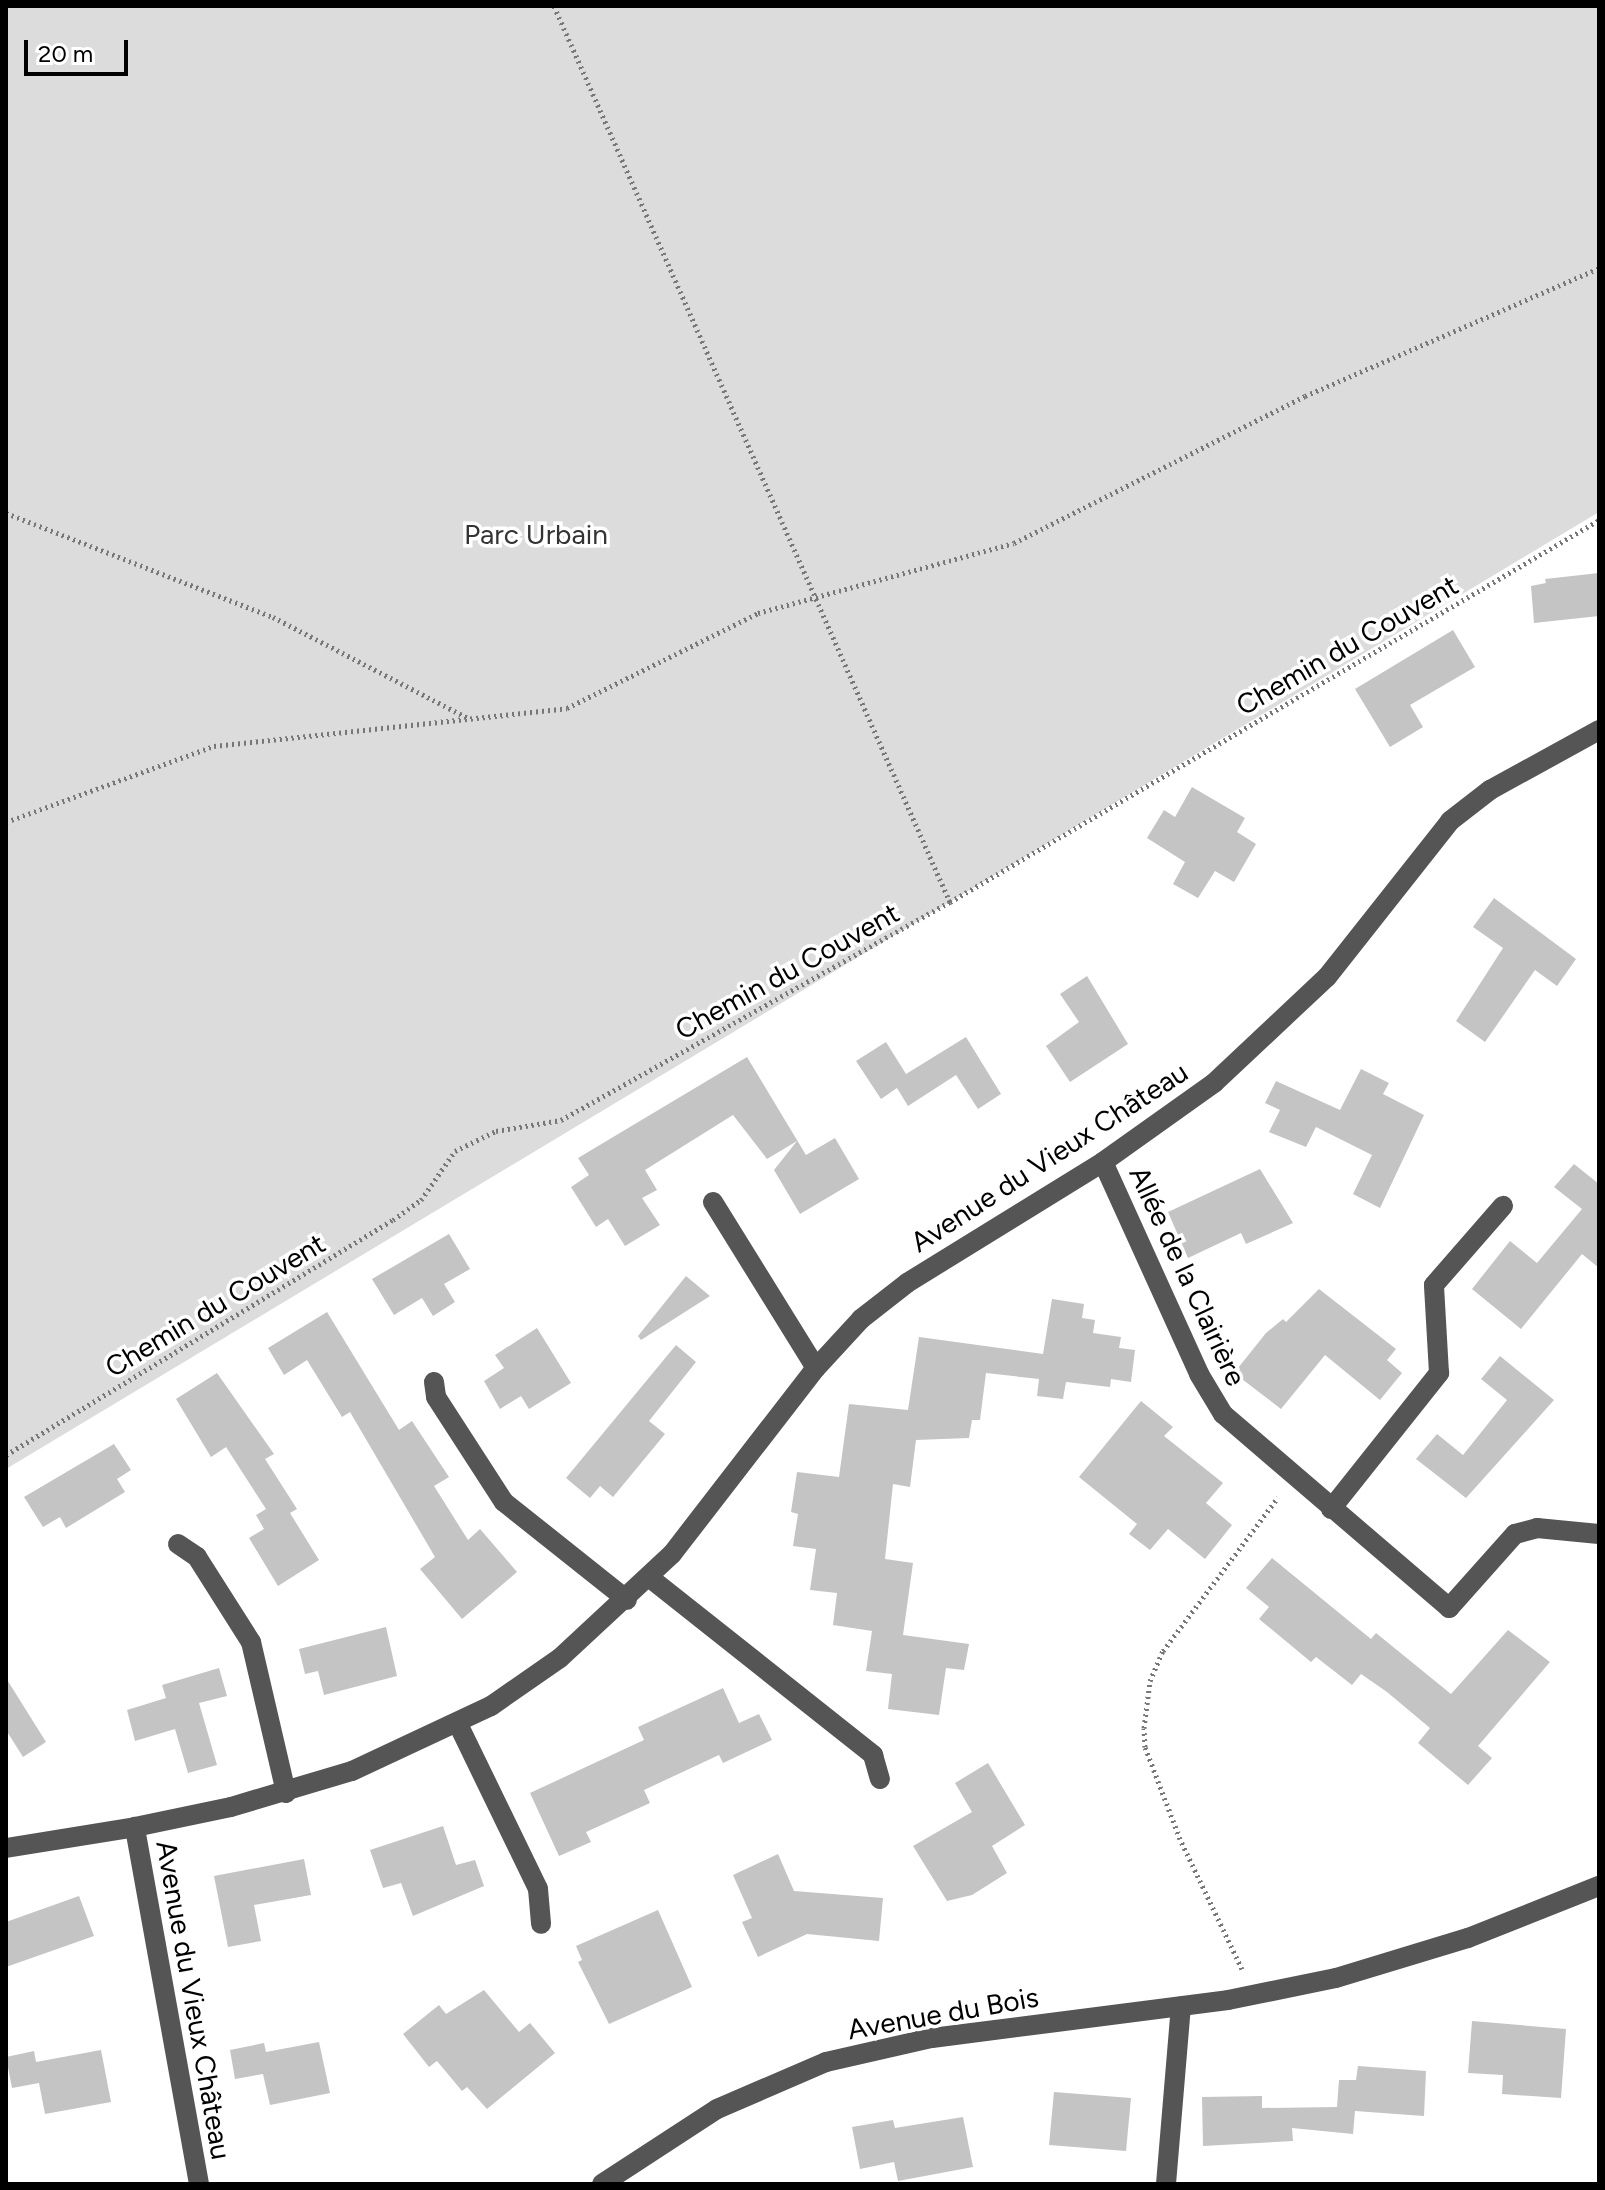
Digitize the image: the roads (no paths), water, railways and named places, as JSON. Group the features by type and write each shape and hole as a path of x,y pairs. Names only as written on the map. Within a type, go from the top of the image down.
{"street":[{"name":"Avenue du Vieux Château","path":"6,1848 135,1827 286,1793 352,1771 458,1724 528,1681 650,1578 816,1368 861,1319 907,1283 1103,1162 1214,1083 1303,1004 1450,821 1490,790 1596,735"},
{"name":"Allée de la Clairière","path":"1103,1162 1211,1395 1236,1429 1449,1608 1515,1534 1537,1528 1599,1534"},
{"path":"713,1202 816,1368"},
{"path":"1331,1509 1439,1373 1434,1285 1503,1206"},
{"path":"434,1382 436,1397 504,1502 627,1600"},
{"path":"178,1544 197,1557 251,1642 286,1793"},
{"path":"650,1578 873,1755 880,1779"},
{"path":"458,1724 538,1889 541,1924"},
{"name":"Avenue du Vieux Château","path":"135,1827 199,2184"},
{"name":"Avenue du Bois","path":"602,2184 717,2109 826,2062 932,2038 1259,1995 1420,1954 1599,1886"},
{"path":"1166,2184 1181,2007"}],"park label":[{"name":"Parc Urbain","path":"536,534"}]}
